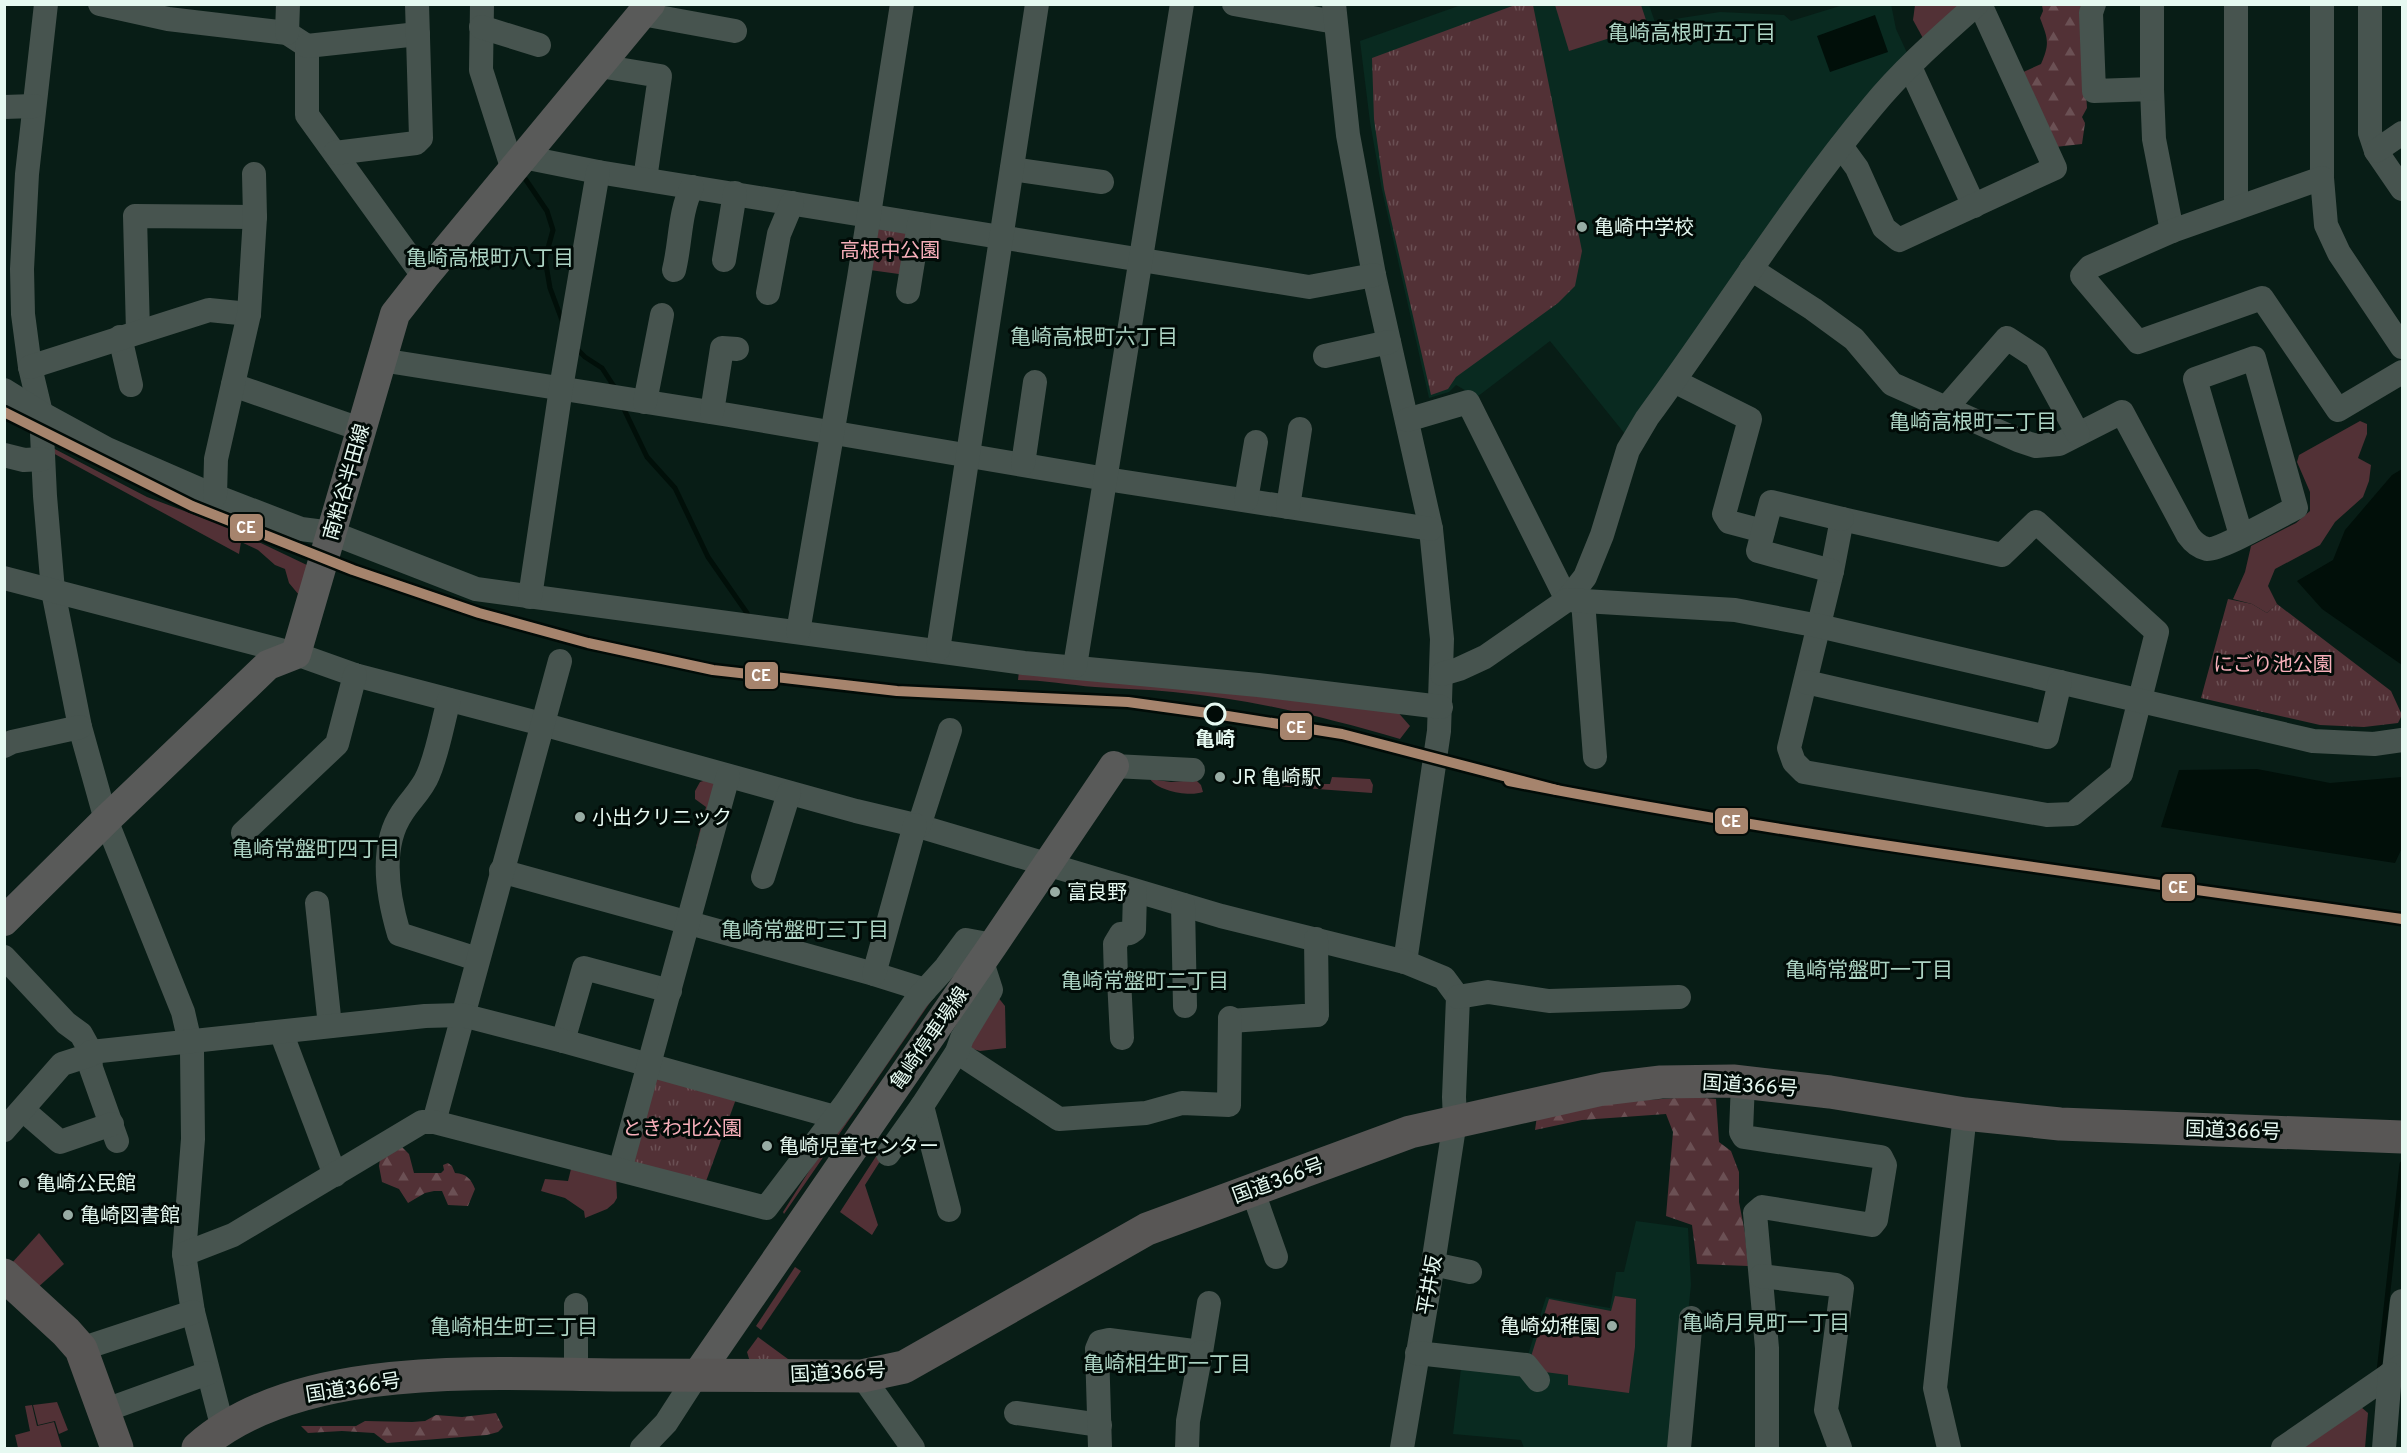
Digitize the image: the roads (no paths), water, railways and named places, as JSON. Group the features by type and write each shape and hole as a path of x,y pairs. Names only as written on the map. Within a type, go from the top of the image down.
{"highway":[{"name":"国道366号","path":"211,1439 268,1405 292,1396 349,1384 437,1376 862,1376 904,1367 1146,1229 1410,1132 1455,1120 1603,1089 1661,1082 1743,1082 1830,1092 1965,1114 2071,1124 2403,1137"},
{"path":"4,1275 66,1332 81,1349 117,1449"}],"main road":[{"name":"南粕谷半田線","path":"296,654 395,314 646,9"},
{"path":"4,921 268,664 296,654"},
{"name":"亀崎停車場線","path":"697,1375 988,954 1114,766"}],"street":[{"path":"46,4 34,106 22,269 23,314 30,367 41,413 42,459 53,591 80,727 106,820 183,1012 191,1040 193,1139 184,1254 193,1312 208,1373 211,1439"},
{"path":"100,4 168,19 297,40 418,34"},
{"path":"288,4 297,40 307,115 424,276"},
{"path":"335,153 417,143 421,138 417,4"},
{"path":"798,632 833,433 902,4"},
{"path":"938,650 1037,4"},
{"path":"1076,666 1182,4"},
{"path":"1442,674 1485,657 1575,600 1602,536 1629,450 1647,418 1810,184 1873,105 1928,48 1978,4 2055,168 1899,240 1884,228 1857,168 1841,146"},
{"path":"2094,4 2091,13 2094,91 2151,89"},
{"path":"2152,4 2151,89 2154,139 2172,231"},
{"path":"2236,4 2236,208"},
{"path":"2322,4 2322,178 2326,225 2339,253 2403,347"},
{"path":"2370,4 2370,133 2376,151 2403,189"},
{"path":"1235,5 1335,13 1348,135 1374,275 1431,529 1442,639 1441,707 1429,806 1405,962"},
{"path":"646,9 735,31"},
{"path":"539,45 481,16 481,70 518,164 645,179 1309,287 1374,275"},
{"path":"600,66 660,76 645,179"},
{"path":"1910,67 1974,207"},
{"path":"4,107 34,106"},
{"path":"2376,151 2403,133"},
{"path":"1012,169 1102,182"},
{"path":"530,597 561,388 598,172"},
{"path":"215,496 216,459 249,314 255,217 254,174"},
{"path":"2322,178 2172,231 2090,267 2082,276 2138,342 2262,298 2338,410 2403,372"},
{"path":"674,270 685,200 692,187"},
{"path":"724,260 735,193"},
{"path":"768,293 779,234 792,203"},
{"path":"131,385 129,335 135,216 255,217"},
{"path":"908,292 919,224"},
{"path":"1751,269 1854,339 1892,384 2018,440 2036,446 2059,444 2122,412 2188,535 2195,544 2208,549 2222,546 2296,508 2254,358 2195,379 2241,535"},
{"path":"30,367 209,310 249,314"},
{"path":"645,402 662,315"},
{"path":"1946,408 2007,338 2036,357 2078,434"},
{"path":"1324,356 1389,342"},
{"path":"712,412 722,348 737,349"},
{"path":"381,360 968,454 1106,479 1431,529"},
{"path":"1674,381 1750,419 1724,514 1729,522 1763,531"},
{"path":"1023,464 1035,382"},
{"path":"233,385 360,429"},
{"path":"4,390 108,449 215,496 301,530 332,533 465,586 530,597 1024,663 1076,666 1441,707"},
{"path":"1407,420 1468,402 1575,600 1595,757"},
{"path":"1288,507 1300,429"},
{"path":"1246,500 1256,442"},
{"path":"4,455 24,460 42,459"},
{"path":"1832,571 1758,551 1771,502 2002,555 2036,522 2157,632 2121,774 2073,813 2048,815 1804,772 1794,762 1789,748 1832,571 1842,519"},
{"path":"4,578 296,654 355,675 917,826 1135,892 1405,962 1444,978 1458,997 1488,992 1549,1001 1680,997"},
{"path":"1575,600 1734,610 1819,626 2313,741 2374,744 2403,740"},
{"path":"434,1122 560,661"},
{"path":"243,833 337,744 355,675"},
{"path":"1806,682 2047,737 2060,682"},
{"path":"449,700 428,776 400,814 392,834 388,852 390,892 399,934 477,958"},
{"path":"4,746 12,742 80,727"},
{"path":"874,974 917,826 950,730"},
{"name":"亀崎停車場線","path":"1114,766 1193,770"},
{"path":"620,1170 728,776"},
{"path":"764,877 789,793"},
{"path":"501,872 926,990"},
{"path":"1122,1038 1115,944 1120,934 1134,930 1135,892"},
{"path":"318,903 330,1026"},
{"path":"1183,905 1185,1006"},
{"path":"957,1052 1059,1119 1146,1113 1182,1103 1229,1106 1230,1019 1317,1015 1316,939"},
{"path":"184,1254 234,1235 422,1122 434,1122 766,1208 835,1117 917,999 966,940 988,954 991,990 962,1038 957,1052 888,1154"},
{"path":"4,957 66,1023 81,1034 90,1054 91,1068 114,1132 60,1142 10,1121 63,1064 90,1054 191,1040 425,1016 462,1015 835,1117"},
{"path":"563,1041 584,968 670,991"},
{"name":"平井坂","path":"1402,1449 1434,1264 1455,1120 1458,997"},
{"path":"281,1032 335,1175"},
{"path":"1743,1082 1741,1132 1744,1137 1881,1157 1885,1165 1876,1220 1872,1225 1762,1208 1755,1213 1767,1348 1767,1449"},
{"path":"922,1106 949,1210"},
{"path":"1949,1449 1935,1388 1965,1114"},
{"path":"1252,1190 1276,1257"},
{"path":"1434,1264 1470,1272"},
{"path":"1761,1276 1836,1285 1842,1288 1826,1410 1840,1449"},
{"path":"2384,1449 2403,1301"},
{"path":"1187,1449 1188,1421 1209,1303"},
{"path":"576,1305 576,1375"},
{"path":"81,1349 193,1312"},
{"path":"1679,1449 1691,1318"},
{"path":"1016,1413 1100,1437 1097,1349 1100,1342 1110,1340 1201,1352"},
{"path":"1418,1353 1526,1365 1538,1380"},
{"path":"2283,1449 2394,1372"},
{"path":"103,1411 208,1373"},
{"path":"642,1449 666,1423 697,1375"},
{"path":"862,1376 913,1449"}],"waterway":[{"path":"526,180 547,211 553,230 545,259 550,288 563,323"},
{"path":"576,348 602,368 615,388"},
{"path":"622,405 647,457 675,488 708,557 747,613"},
{"path":"2379,1372 2402,1164"}],"place":[{"name":"亀崎中学校","path":"1582,227"},
{"name":"亀崎","path":"1215,714"},
{"name":"JR 亀崎駅","path":"1220,777"},
{"name":"小出クリニック","path":"580,817"},
{"name":"富良野","path":"1055,892"},
{"name":"亀崎児童センター","path":"767,1146"},
{"name":"亀崎公民館","path":"24,1183"},
{"name":"亀崎図書館","path":"68,1215"},
{"name":"亀崎幼稚園","path":"1612,1326"}],"district":[{"name":"亀崎高根町五丁目","path":"1692,33"},
{"name":"亀崎高根町八丁目","path":"490,258"},
{"name":"亀崎高根町六丁目","path":"1094,337"},
{"name":"亀崎高根町二丁目","path":"1973,422"},
{"name":"亀崎常盤町四丁目","path":"316,849"},
{"name":"亀崎常盤町三丁目","path":"805,930"},
{"name":"亀崎常盤町一丁目","path":"1869,970"},
{"name":"亀崎常盤町二丁目","path":"1145,981"},
{"name":"亀崎月見町一丁目","path":"1766,1323"},
{"name":"亀崎相生町三丁目","path":"514,1327"},
{"name":"亀崎相生町一丁目","path":"1167,1364"}],"park label":[{"name":"高根中公園","path":"890,250"},
{"name":"にごり池公園","path":"2273,664"},
{"name":"ときわ北公園","path":"682,1128"}]}
